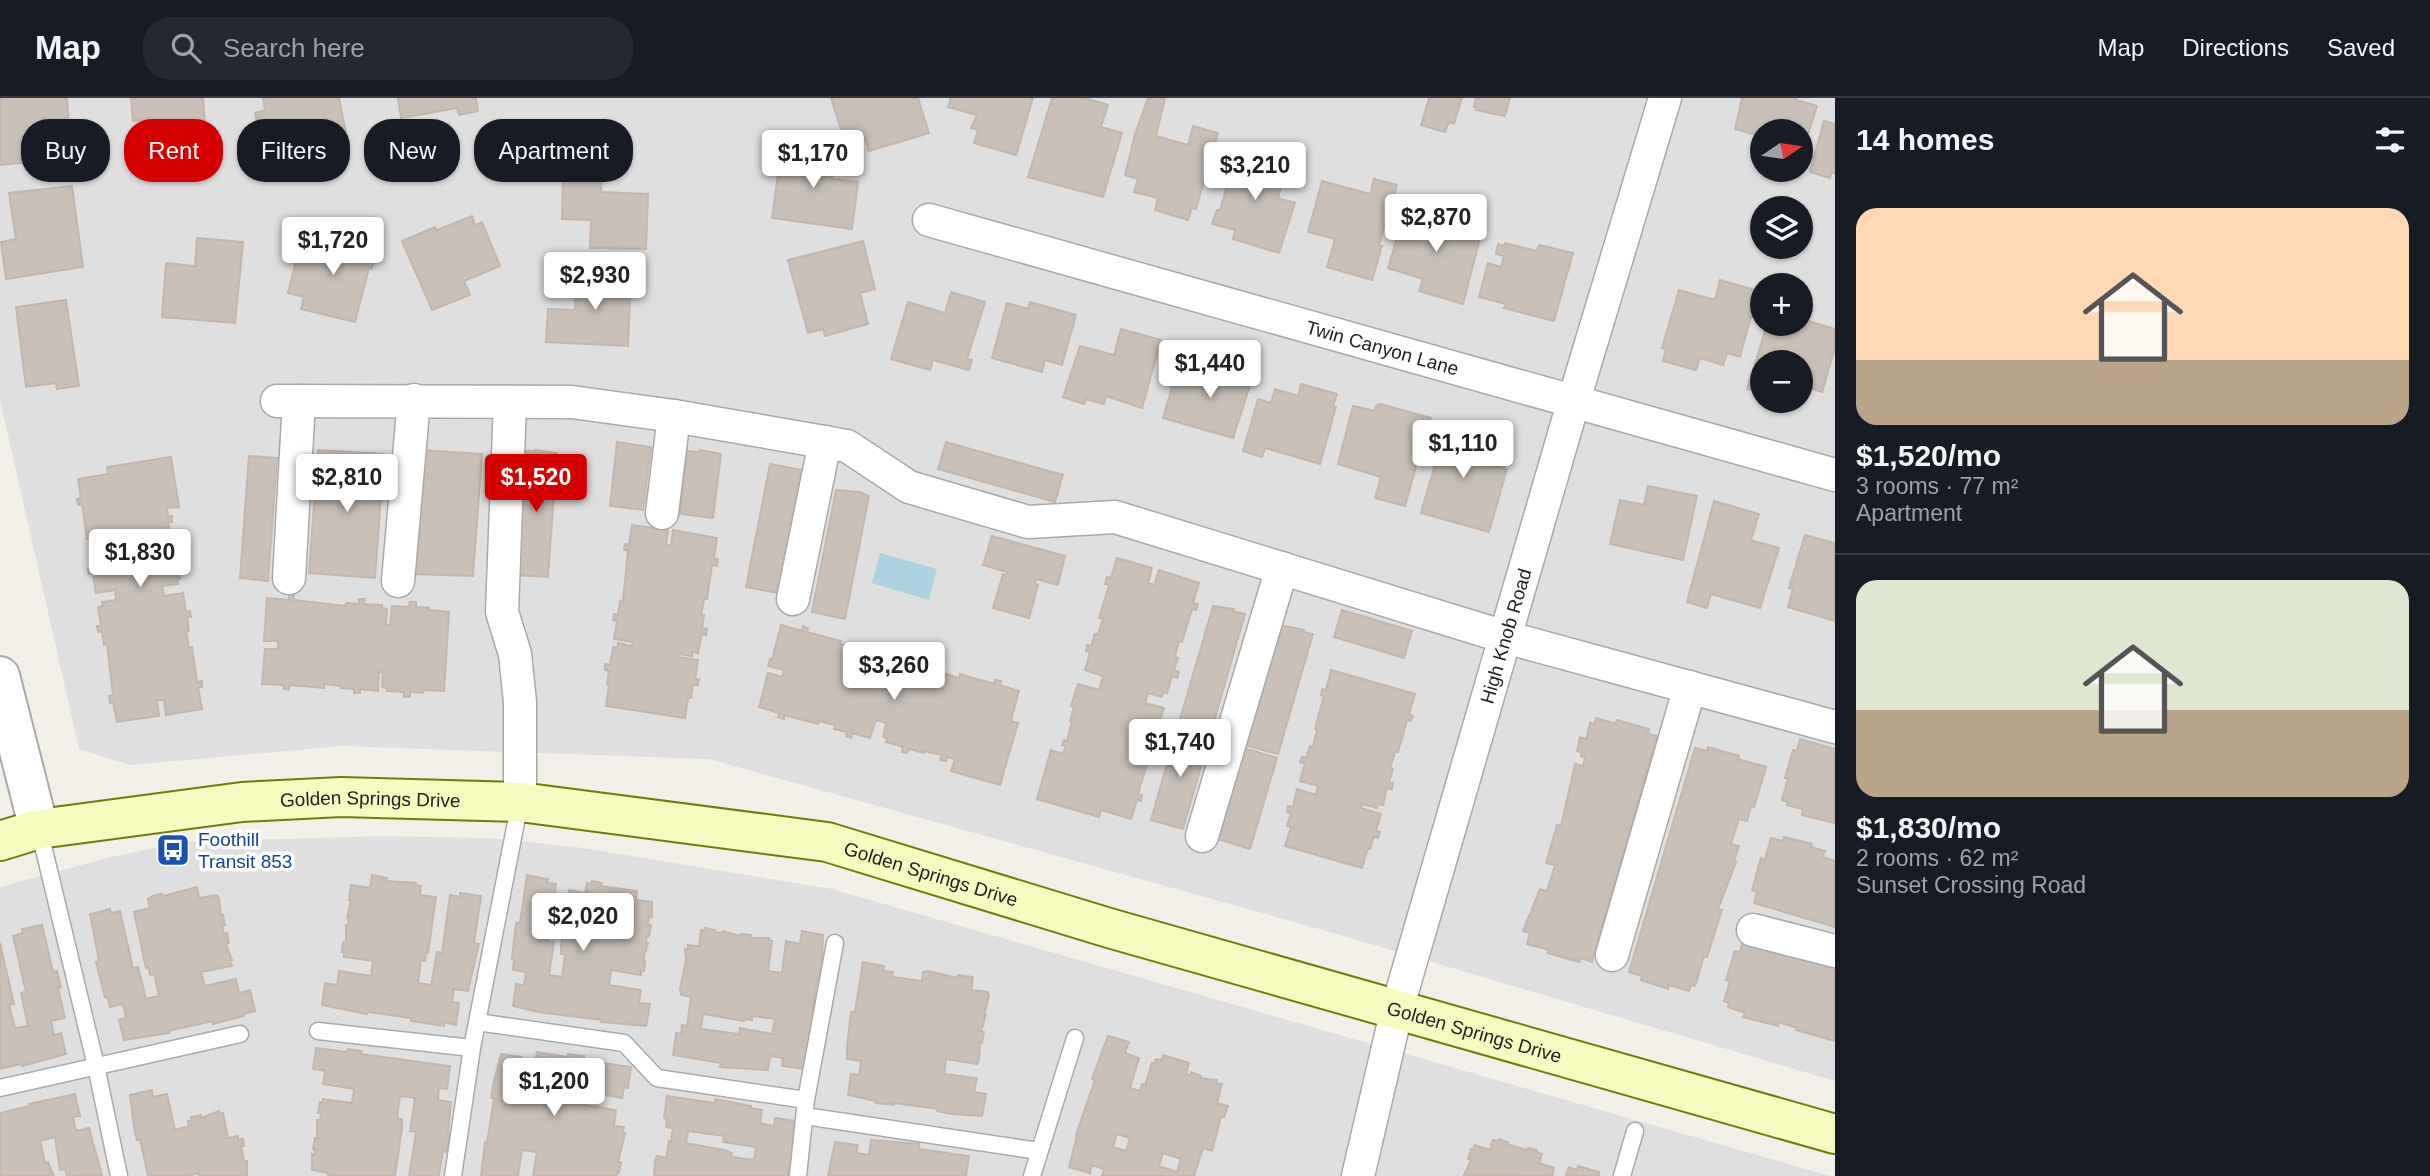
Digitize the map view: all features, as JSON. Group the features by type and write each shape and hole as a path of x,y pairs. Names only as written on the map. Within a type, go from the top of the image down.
{"main road":[{"name":"Golden Springs Drive","path":"0,841 39,830 242,802 341,797 520,802 827,842 1109,928 1835,1134"}],"street":[{"name":"High Knob Road","path":"1358,1176 1397,1009 1665,98"},
{"name":"Twin Canyon Lane","path":"929,220 1835,475"},
{"path":"398,581 414,400"},
{"path":"289,578 288,401 572,402 674,416 847,446 909,487 1028,522 1115,517 1505,637 1835,727"},
{"path":"510,401 502,612 515,654 519,690 520,802"},
{"path":"662,513 674,416"},
{"path":"793,599 825,442"},
{"path":"1202,836 1282,568"},
{"path":"0,676 39,830"},
{"path":"1612,955 1690,687"},
{"path":"1753,930 1835,951"}],"lane":[{"path":"453,1176 472,1048 520,802"},
{"path":"39,830 96,1066 119,1176"},
{"path":"798,1176 805,1108 835,943"},
{"path":"477,1022 624,1043 657,1078 1039,1151"},
{"path":"318,1031 472,1048"},
{"path":"0,1088 240,1034"},
{"path":"1032,1176 1075,1038"},
{"path":"1622,1176 1635,1131"}],"shaded area":[{"path":"0,98 1835,98 1835,1081 1330,932 709,759 342,746 130,765 79,749 0,400"},
{"path":"381,836 488,838 576,847 832,889 1830,1176 0,1176 0,887 111,857 184,842"}],"water":[{"path":"880,553 937,569 929,600 872,583"}],"building":[{"path":"0,98 67,98 68,119 21,119 21,163 0,165"},
{"path":"131,98 203,98 205,119 133,119"},
{"path":"263,98 339,98 343,119 256,119 255,113 265,110"},
{"path":"398,98 476,98 478,111 459,115 457,108 401,118"},
{"path":"831,98 918,98 929,133 869,151 864,136 845,142"},
{"path":"951,98 1033,98 1016,155 974,143 978,130 971,128 977,115 948,107"},
{"path":"1052,98 1085,98 1108,105 1101,127 1122,133 1103,197 1028,177"},
{"path":"1148,98 1165,98 1156,136 1188,145 1193,126 1218,133 1196,209 1192,208 1188,220 1155,210 1158,198 1134,192 1138,179 1125,175 1135,134"},
{"path":"1429,98 1462,98 1454,124 1449,122 1445,132 1421,125"},
{"path":"1476,98 1510,98 1505,116 1476,110"},
{"path":"1742,98 1796,98 1817,106 1813,119 1750,119 1750,133 1735,129"},
{"path":"1824,121 1835,124 1835,173 1832,172 1830,178 1813,173 1813,161"},
{"path":"782,145 835,152 832,179 858,182 852,229 772,218"},
{"path":"1234,150 1287,166 1278,198 1295,203 1279,253 1233,239 1235,230 1212,224 1217,210 1220,210 1230,175 1226,174"},
{"path":"1374,179 1397,185 1379,245 1382,246 1372,280 1327,267 1335,239 1308,232 1322,181 1370,194"},
{"path":"563,182 602,182 601,192 648,194 646,249 590,248 591,220 562,219"},
{"path":"72,186 83,267 6,279 1,242 16,239 9,193"},
{"path":"1406,208 1482,231 1463,304 1419,291 1423,279 1388,268"},
{"path":"472,216 475,225 482,222 500,266 464,281 470,295 432,310 402,241"},
{"path":"325,233 378,246 372,269 369,268 355,322 301,309 304,297 288,293 299,249 320,255"},
{"path":"197,238 243,242 235,323 162,317 166,263 195,266"},
{"path":"863,241 875,289 860,293 868,324 825,336 823,329 808,333 788,260"},
{"path":"1505,243 1537,251 1539,245 1573,253 1554,321 1504,308 1506,304 1479,297 1488,263 1501,267 1504,256 1496,254 1498,244 1504,246"},
{"path":"576,271 631,273 628,346 546,342 548,309 575,310"},
{"path":"1720,280 1750,289 1750,320 1740,357 1727,353 1723,365 1700,358 1696,370 1663,361 1666,349 1662,348 1679,290 1715,300"},
{"path":"951,292 985,302 967,359 972,360 969,370 933,360 930,370 891,359 908,302 945,313"},
{"path":"66,300 79,386 57,389 56,383 26,387 16,307"},
{"path":"1030,302 1076,315 1062,365 1045,360 1042,372 992,358 1007,303 1028,309"},
{"path":"1813,322 1835,329 1835,348 1822,392 1813,389 1813,350 1759,350 1764,336 1813,336"},
{"path":"1121,329 1161,340 1142,408 1106,396 1104,404 1086,399 1084,404 1063,397 1080,346 1114,355"},
{"path":"1204,361 1253,376 1233,438 1163,418 1176,374 1198,380"},
{"path":"1301,384 1337,394 1320,464 1265,448 1262,457 1243,451 1258,399 1271,403 1275,389 1298,396"},
{"path":"1380,404 1431,418 1405,506 1375,498 1381,477 1338,464 1353,406 1375,411"},
{"path":"1443,422 1488,435 1480,462 1507,469 1489,532 1421,513 1437,457 1434,457"},
{"path":"617,442 651,447 643,510 610,506"},
{"path":"946,442 1063,475 1055,502 938,469"},
{"path":"318,450 384,454 375,578 309,573"},
{"path":"421,450 482,454 473,576 412,574"},
{"path":"700,450 721,454 713,518 680,514 687,451"},
{"path":"523,451 557,453 548,577 514,575"},
{"path":"249,456 277,458 268,581 240,578"},
{"path":"171,457 179,507 167,508 168,517 172,516 172,522 168,522 172,542 174,541 177,555 181,554 182,561 178,561 178,584 162,586 164,596 183,593 186,612 190,611 191,617 187,617 189,631 186,632 189,647 192,647 197,682 202,681 202,687 198,687 202,709 166,715 164,700 157,700 159,716 117,722 109,696 113,695 107,644 104,645 102,631 98,632 97,626 101,626 98,607 103,606 102,602 116,600 115,590 96,593 93,574 89,574 88,569 92,568 90,555 93,555 90,539 87,539 82,504 78,505 77,499 81,498 78,479 108,474 107,467"},
{"path":"770,464 802,470 778,593 746,587"},
{"path":"1648,486 1697,496 1683,560 1610,544 1620,500 1644,505"},
{"path":"836,490 860,492 869,496 845,619 812,612"},
{"path":"1714,501 1759,514 1751,540 1779,548 1760,608 1711,594 1707,608 1687,602"},
{"path":"632,525 668,530 666,545 671,546 673,530 717,538 714,559 718,559 717,566 712,565 707,599 704,599 701,615 704,615 702,628 707,629 706,635 702,634 698,653 692,652 692,656 678,654 678,657 698,660 695,679 699,679 698,685 693,685 685,718 606,706 609,671 605,670 605,664 610,665 613,647 617,647 618,643 632,646 633,642 614,639 617,621 613,620 614,614 618,615 620,601 623,602 628,550 624,550 625,544 629,545"},
{"path":"1805,535 1835,543 1835,621 1788,607 1793,589 1789,588"},
{"path":"992,536 1065,556 1058,585 1036,579 1035,584 1038,585 1029,618 993,608 1003,574 1006,576 1007,572 983,565"},
{"path":"1117,558 1152,568 1148,583 1154,585 1159,570 1199,583 1193,603 1198,604 1196,610 1192,609 1175,657 1178,658 1174,670 1179,672 1177,678 1172,676 1167,693 1163,692 1162,697 1148,693 1145,703 1164,708 1158,726 1162,727 1161,733 1157,731 1153,744 1150,744 1138,794 1142,795 1141,801 1137,800 1131,819 1101,810 1099,817 1037,799 1051,750 1063,754 1066,746 1062,745 1064,740 1067,741 1074,707 1071,706 1078,684 1099,690 1103,676 1085,670 1090,652 1086,651 1087,645 1091,646 1095,634 1098,634 1103,619 1099,618 1109,585 1105,584 1107,577 1111,578"},
{"path":"289,595 294,595 294,600 345,606 346,603 359,604 359,599 365,599 364,604 382,605 382,608 387,609 386,625 390,625 392,606 409,607 410,602 416,602 416,607 449,612 444,691 410,692 410,697 404,697 404,692 387,691 387,688 382,687 383,672 379,672 378,691 360,689 360,693 354,693 354,689 324,684 324,688 289,685 289,690 284,689 284,685 262,684 265,649 278,649 278,641 264,641 267,598 289,600"},
{"path":"1213,606 1234,609 1233,611 1245,614 1210,735 1178,726"},
{"path":"1342,610 1412,631 1404,658 1334,637"},
{"path":"781,625 802,631 803,626 808,628 807,632 841,641 840,644 856,649 857,646 871,650 872,645 877,646 876,651 893,656 889,674 903,679 908,660 926,665 927,660 933,661 931,666 944,669 943,673 959,678 960,674 994,684 995,680 1001,681 1000,685 1019,691 1011,721 1018,723 1000,785 951,771 955,759 947,757 946,761 940,760 942,755 909,749 907,753 902,752 903,747 886,742 887,738 883,737 886,723 876,720 870,738 852,733 851,738 846,736 847,732 834,729 835,725 819,721 818,724 784,715 784,719 778,717 779,713 759,707 768,673 782,677 784,670 768,666"},
{"path":"1280,625 1313,634 1278,754 1245,745"},
{"path":"1331,670 1415,694 1409,714 1413,716 1411,721 1407,720 1398,752 1395,752 1390,768 1393,769 1389,782 1393,783 1392,789 1387,788 1383,805 1378,804 1377,808 1362,804 1361,808 1381,814 1376,831 1380,832 1378,838 1374,837 1370,849 1368,848 1362,868 1285,846 1291,827 1287,826 1291,813 1287,812 1288,806 1293,807 1297,789 1316,795 1318,786 1300,781 1305,764 1300,762 1302,757 1306,758 1310,746 1313,747 1324,696 1321,695 1322,689 1326,690"},
{"path":"1596,718 1616,724 1617,720 1649,729 1648,734 1657,736 1592,962 1581,958 1579,962 1527,944 1530,933 1523,931 1540,889 1547,891 1555,865 1546,863 1557,825 1561,826 1575,764 1583,766 1585,757 1577,751 1580,737 1586,739 1590,723 1594,724"},
{"path":"1177,729 1209,738 1183,829 1151,820"},
{"path":"1800,739 1835,749 1835,823 1802,815 1803,809 1787,805 1788,802 1782,800 1793,750 1797,751"},
{"path":"1708,747 1766,767 1747,821 1739,819 1731,844 1739,846 1734,861 1736,862 1718,909 1722,910 1695,986 1691,985 1689,991 1669,985 1668,989 1641,980 1642,976 1629,972 1695,748 1707,751"},
{"path":"1244,748 1277,758 1250,849 1218,839"},
{"path":"1784,837 1812,844 1811,847 1825,851 1823,857 1835,861 1835,927 1754,903 1757,892 1752,890 1761,858 1765,860 1771,838 1783,841"},
{"path":"372,875 387,878 386,881 416,883 421,886 420,895 436,897 428,953 425,961 421,960 418,983 431,985 437,952 442,953 450,895 460,897 460,893 481,896 474,943 479,944 468,991 454,989 452,1002 459,1003 456,1025 444,1022 444,1026 411,1021 411,1018 367,1014 322,1005 325,983 337,985 339,971 371,976 373,961 344,957 342,952 343,942 346,942 351,885 370,888"},
{"path":"527,875 548,879 547,883 556,884 548,941 554,942 549,975 562,977 565,955 561,954 561,947 569,890 585,893 587,883 592,884 592,881 602,883 601,886 637,891 636,900 652,902 652,917 649,917 648,925 651,925 643,961 644,971 641,971 641,975 611,970 609,985 641,990 639,1003 650,1004 646,1026 601,1022 602,1020 513,1006 516,984 524,985 526,972 513,970 512,959 516,923 520,923"},
{"path":"197,887 199,898 216,895 219,898 225,925 222,926 224,934 227,933 229,943 226,944 232,960 232,966 201,972 205,986 236,979 239,993 250,990 255,1011 213,1024 213,1021 168,1031 169,1033 124,1040 119,1020 126,1018 123,1004 110,1007 107,996 105,997 96,962 99,961 90,914 110,909 111,913 120,911 133,968 138,967 146,999 159,996 154,974 150,975 148,967 146,968 134,912 150,908 148,899 153,896"},
{"path":"42,925 53,972 57,971 61,987 58,988 65,1018 51,1021 54,1035 61,1033 66,1054 0,1069 0,943 14,1004 9,1005 15,1028 28,1026 21,993 26,992 13,936 23,933 22,929"},
{"path":"705,928 740,936 751,935 750,938 769,938 772,941 768,971 782,973 786,941 800,944 802,931 823,935 822,965 819,980 817,979 813,1024 804,1069 782,1066 783,1058 770,1056 768,1070 720,1067 721,1063 673,1055 676,1033 681,1034 682,1025 687,1026 691,997 681,995 680,989 686,960 685,949 688,949 688,945 699,946 701,930 705,931","holes":["703,1014 752,1020 752,1016 775,1019 772,1034 740,1028 739,1034 701,1029"]},
{"path":"1743,940 1835,968 1835,1041 1796,1030 1797,1028 1779,1022 1778,1026 1743,1017 1745,1013 1728,1007 1729,1003 1724,1001 1730,981 1726,980 1735,951 1740,952"},
{"path":"863,962 884,966 883,971 893,972 892,977 922,981 923,972 928,971 958,978 958,975 973,977 971,990 988,992 977,1064 946,1059 944,1074 977,1078 974,1092 986,1094 982,1116 952,1114 937,1111 938,1109 894,1103 876,1103 848,1095 851,1074 859,1075 861,1061 847,1059 847,1048 851,1012 855,1012"},
{"path":"1108,1036 1129,1042 1125,1053 1139,1058 1130,1088 1140,1091 1142,1084 1145,1085 1152,1063 1154,1064 1156,1059 1162,1060 1163,1055 1189,1063 1186,1074 1190,1075 1191,1072 1201,1076 1200,1078 1217,1080 1216,1083 1222,1084 1217,1103 1228,1106 1224,1117 1221,1117 1212,1151 1203,1148 1194,1176 1102,1176 1104,1169 1092,1165 1090,1173 1069,1167 1076,1135 1095,1080 1092,1079","holes":["1117,1134 1130,1138 1126,1151 1113,1147","1163,1153 1181,1159 1177,1172 1159,1166"]},
{"path":"316,1048 347,1052 348,1049 362,1051 361,1054 450,1066 447,1089 439,1088 438,1100 451,1102 448,1133 451,1133 447,1152 443,1151 439,1176 409,1176 416,1132 410,1131 415,1098 400,1096 397,1118 402,1119 402,1128 395,1176 328,1176 328,1173 312,1170 317,1120 320,1120 321,1113 318,1113 320,1102 322,1103 323,1099 352,1103 354,1089 323,1084 325,1071 313,1069"},
{"path":"537,1052 567,1057 568,1054 584,1056 584,1060 631,1067 628,1088 624,1087 622,1098 565,1088 564,1094 548,1091 545,1105 553,1107 553,1102 561,1101 616,1110 614,1126 624,1127 622,1133 625,1133 618,1162 621,1162 619,1172 616,1176 533,1176 537,1152 522,1150 518,1176 481,1176 494,1099 491,1098 493,1085 501,1054 522,1057 521,1064 535,1066"},
{"path":"152,1090 153,1097 167,1094 175,1130 189,1126 191,1117 201,1115 201,1118 219,1111 219,1114 223,1113 228,1138 238,1136 238,1140 243,1139 244,1146 241,1147 244,1161 247,1161 247,1176 199,1176 199,1173 187,1176 148,1176 140,1139 137,1140 134,1127 130,1095"},
{"path":"75,1094 80,1116 73,1117 76,1131 89,1128 102,1175 67,1176 65,1169 60,1170 55,1137 40,1141 45,1163 48,1162 54,1176 0,1176 0,1113"},
{"path":"667,1096 715,1103 715,1099 751,1106 750,1108 762,1110 760,1123 774,1126 775,1118 797,1121 792,1167 789,1167 788,1176 654,1176 657,1156 666,1158 669,1141 671,1142 673,1128 666,1127 667,1119 664,1118","holes":["688,1131 724,1136 723,1142 756,1147 754,1160 731,1157 732,1153 724,1150 686,1143"]},
{"path":"1499,1139 1527,1150 1537,1150 1536,1152 1542,1154 1539,1163 1554,1168 1552,1176 1464,1175 1471,1160 1468,1159 1471,1149 1473,1150 1475,1145 1490,1150 1493,1140"},
{"path":"871,1140 919,1144 919,1149 969,1156 966,1176 828,1176 835,1142 858,1145 856,1153 869,1155"},
{"path":"1578,1166 1599,1172 1599,1176 1566,1176 1569,1167 1577,1170"}],"place":[{"name":"Foothill Transit 853","path":"173,850"}]}
